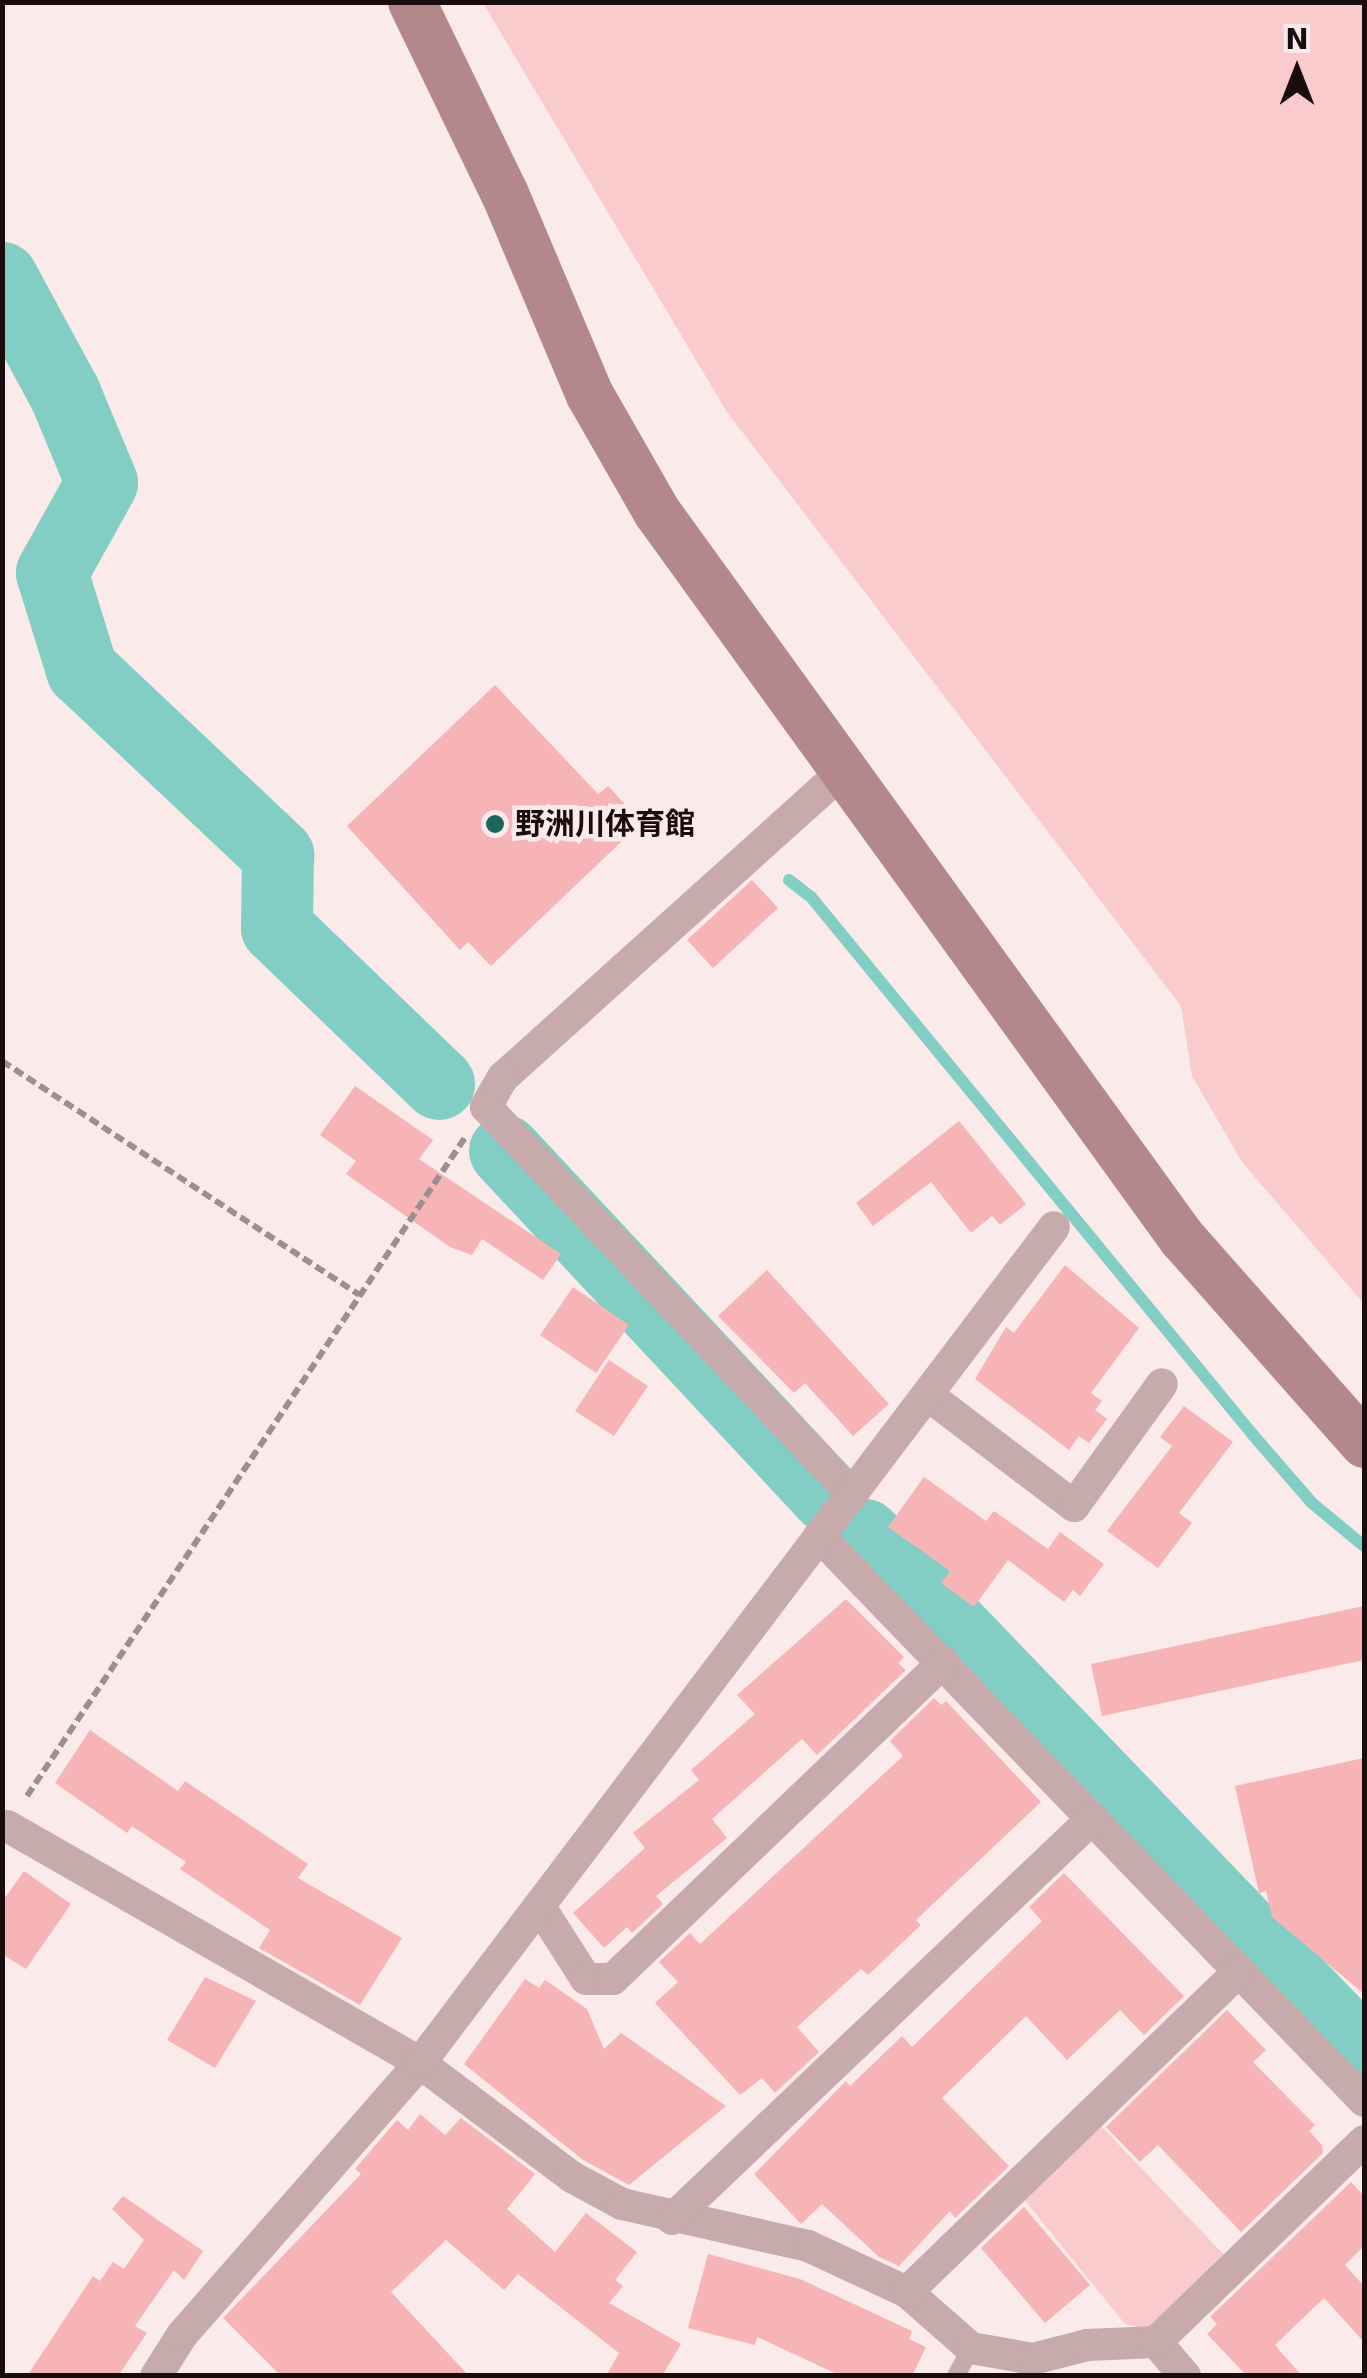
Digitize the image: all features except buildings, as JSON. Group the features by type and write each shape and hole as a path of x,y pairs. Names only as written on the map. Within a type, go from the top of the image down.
{"street":[{"path":"412,2 505,194 599,414 657,512 840,774 1182,1238 1364,1444"},
{"path":"840,774 503,1078 486,1107 853,1494"},
{"path":"156,2376 182,2335 420,2063 1054,1227"},
{"path":"929,1396 1074,1506 1162,1384"},
{"path":"819,1536 1364,2101"},
{"path":"540,1907 586,1979 613,1979 944,1662"},
{"path":"672,2218 1093,1818"},
{"path":"5,1829 420,2063 572,2176 622,2204 808,2246 907,2292 964,2362 1032,2359 1086,2344 1156,2342 1364,2141"},
{"path":"907,2292 1239,1971"},
{"path":"1156,2342 1185,2376"}],"path":[{"path":"2,1061 359,1295"},
{"path":"5,1829 486,1107"}],"shaded area":[{"path":"483,3 1364,3 1364,1304 1242,1162 1192,1076 1181,1006 727,412"},
{"path":"1099,2124 1228,2259 1151,2330 1125,2324 1023,2198"}],"waterway":[{"path":"2,278 65,394 102,483 52,573 82,670 278,855 277,928 439,1084"},
{"path":"789,880 811,897 1253,1435 1312,1503 1364,1546"},
{"path":"505,1151 828,1497"},
{"path":"865,1535 1364,2054"}],"place":[{"name":"野洲川体育館","path":"495,824"}]}
